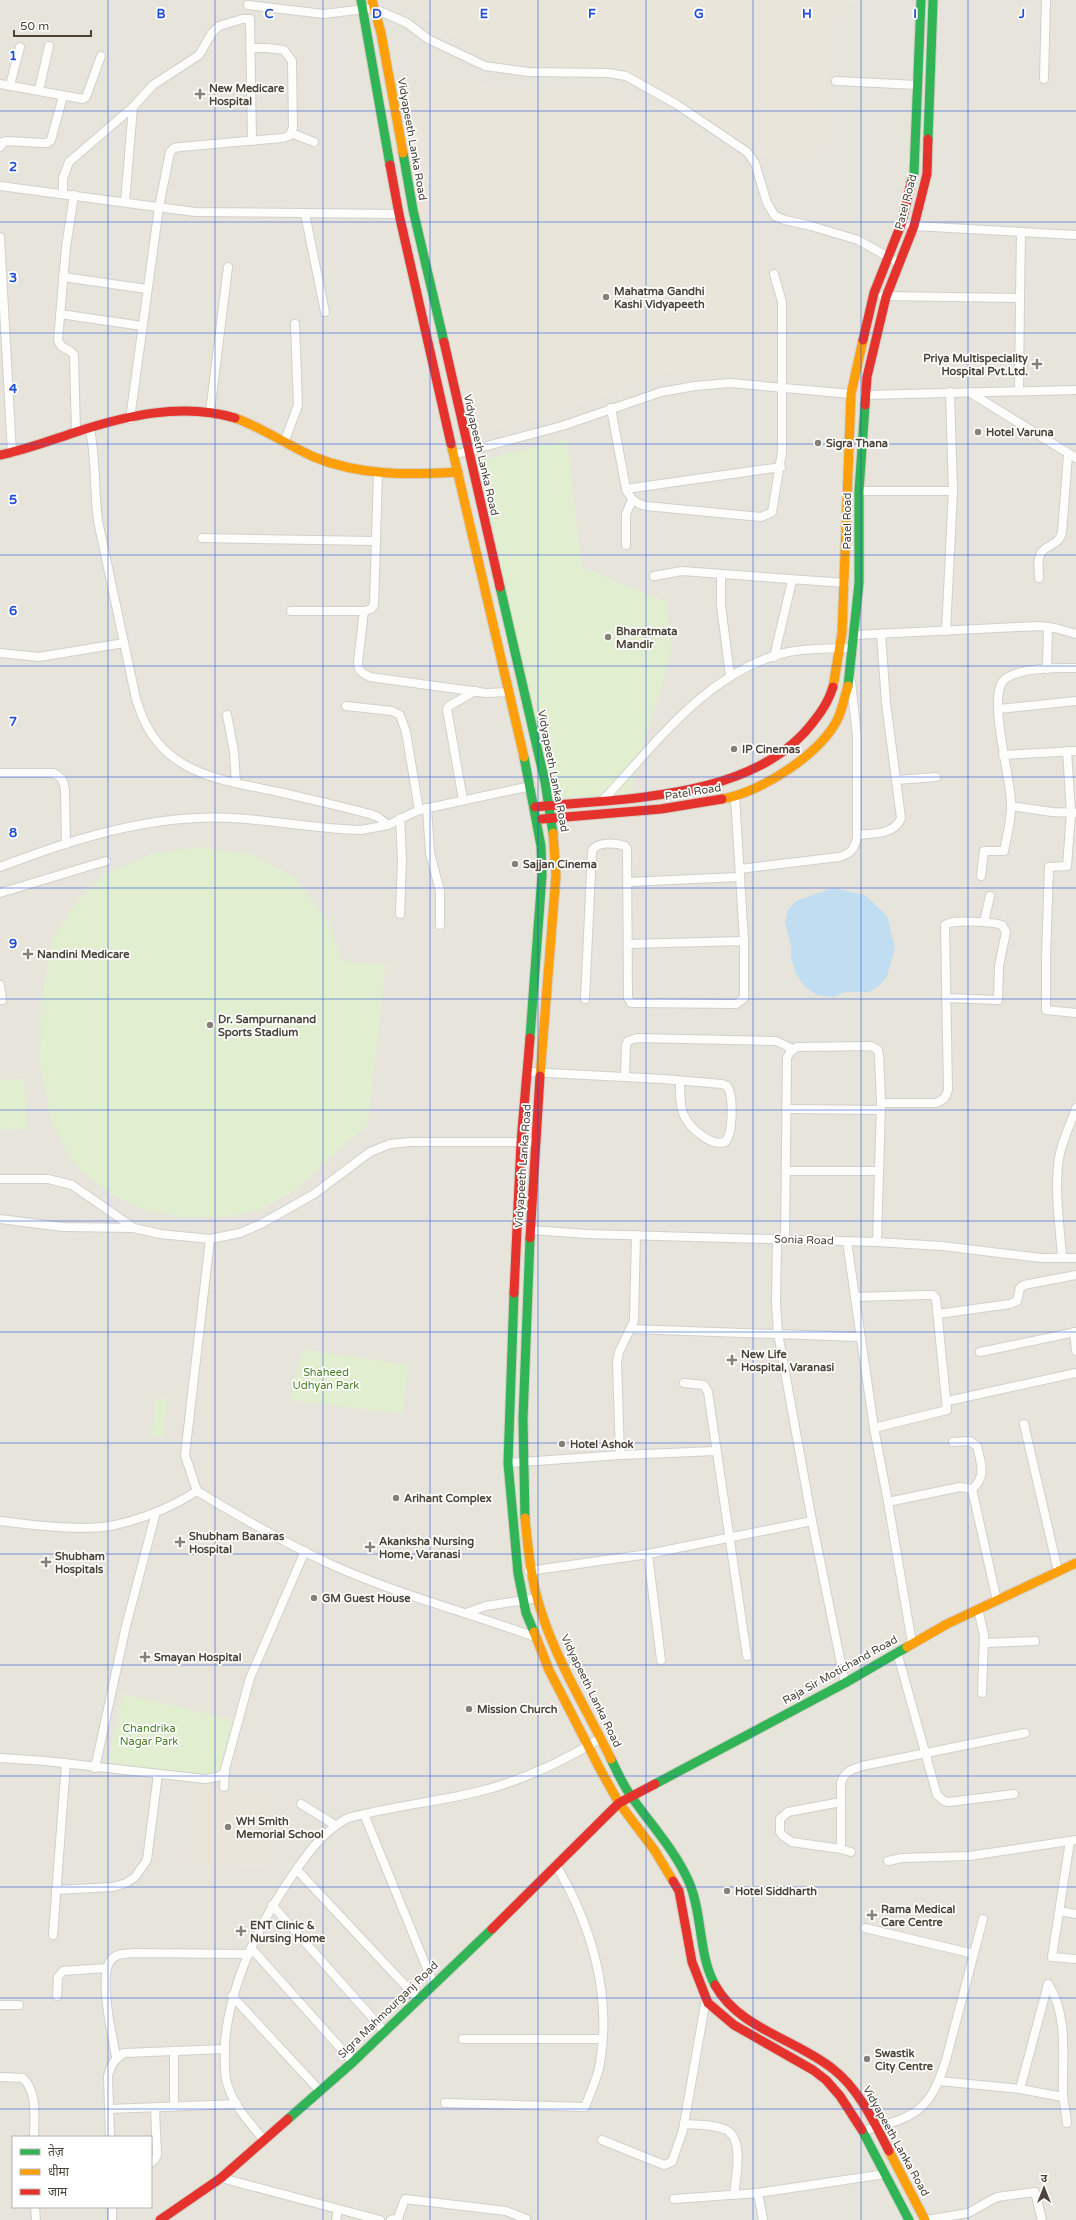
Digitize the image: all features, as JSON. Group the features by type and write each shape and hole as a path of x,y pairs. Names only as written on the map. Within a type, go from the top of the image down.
{"main road":[{"name":"Vidyapeeth Lanka Road","path":"361,0 399,214 453,455 532,786 541,846 542,875 528,1072 521,1142 513,1305 508,1463 518,1573 524,1601 535,1637 549,1670 588,1746 619,1803 655,1851 679,1891 692,1962 699,1984 706,1998 717,2012 734,2026 813,2070 826,2080 840,2096 862,2131 909,2220"},
{"name":"Patel Road","path":"535,807 662,794 713,783 743,774 772,760 794,745 814,725 826,706 840,649 851,394 874,293 902,222 914,173 921,0"},
{"name":"Patel Road","path":"537,819 661,809 735,797 787,772 824,738 839,716 850,677 852,648 855,635 859,583 859,491 864,396 871,356 886,297 914,226 926,174 933,0"},
{"name":"Vidyapeeth Lanka Road","path":"373,4 381,33 413,210 552,818 556,875 542,1073 535,1142 523,1462 532,1571 540,1609 562,1664 632,1796 667,1843 692,1886 706,1958 712,1979 721,1996 743,2015 822,2060 837,2071 852,2088 876,2127 926,2220"},
{"path":"914,173 926,174"},
{"path":"0,455 12,453 76,432 171,410 210,412 236,418 316,458 346,467 378,472 419,474 458,472"},
{"name":"Raja Sir Motichand Road","path":"619,1803 844,1683 912,1643 1076,1563"},
{"name":"SIgra Mahmourganj Road","path":"160,2220 221,2178 353,2062 417,1998 619,1803"}],"street":[{"path":"1044,79 1046,0"},
{"path":"248,5 324,14 362,10 373,4 407,22 428,39 485,66 528,72 608,74 626,76 676,104 747,152 755,163 766,203 775,216 784,220 811,226 858,240 899,262"},
{"path":"63,194 63,178 69,162 133,107 154,85 200,55 212,34 219,26 242,19 250,20 252,141"},
{"path":"39,90 49,46"},
{"path":"10,85 20,48"},
{"path":"250,48 284,50 292,61 291,133"},
{"path":"0,84 39,90 79,100 86,97 101,56"},
{"path":"836,81 917,85"},
{"path":"0,147 3,142 7,141 47,143 51,140 63,96"},
{"path":"125,202 133,107"},
{"path":"130,419 147,289 167,158 174,148 282,138 291,133"},
{"path":"291,133 314,142"},
{"path":"0,186 195,212 399,214"},
{"path":"74,195 63,277 59,344 74,356 76,432"},
{"path":"305,214 324,312"},
{"path":"902,222 914,226 1076,235"},
{"path":"1019,390 1021,232"},
{"path":"0,237 12,453"},
{"path":"210,412 228,267"},
{"path":"611,408 626,489 632,500 646,506 761,517 772,512 781,467 780,388 782,302 774,274"},
{"path":"63,277 147,289"},
{"path":"874,293 886,297 1020,298"},
{"path":"60,314 142,326"},
{"path":"284,443 298,405 295,324"},
{"path":"453,455 562,426 661,392 695,386 730,383 851,394"},
{"path":"864,396 1019,390 1076,390"},
{"path":"946,631 953,491 950,392"},
{"path":"969,392 1072,457 1062,532 1059,541 1045,549 1039,556 1038,578"},
{"path":"90,429 95,454 98,521 136,699 142,718 152,737 169,754 192,769 236,783 370,814 388,825"},
{"path":"626,489 781,467"},
{"path":"291,611 364,611 371,609 376,601 375,541 378,472"},
{"path":"859,491 953,491"},
{"path":"626,545 626,521 632,500"},
{"path":"202,538 375,541"},
{"path":"654,576 682,571 792,581 844,583"},
{"path":"721,574 722,619 730,676"},
{"path":"774,657 792,581"},
{"path":"364,611 358,662 358,669 362,673 370,677 475,691 509,692"},
{"path":"855,635 946,631 993,627 1048,627 1076,634"},
{"path":"1047,669 1048,627"},
{"path":"857,835 889,831 896,828 899,823 901,813 886,704 880,634"},
{"path":"0,653 40,657 124,643"},
{"path":"603,800 676,722 710,690 730,676 784,653 810,649 852,648"},
{"path":"981,876 984,851 1004,851 1011,806 1003,755 998,691 1004,680 1017,674 1047,669 1076,668"},
{"path":"628,882 740,873 839,857 852,850 857,835 857,736 850,677"},
{"path":"463,800 447,709 449,706 475,691"},
{"path":"999,709 1076,701"},
{"path":"346,706 392,711 400,715 406,732 423,809 430,853 440,891 440,925"},
{"path":"227,715 234,752 236,783"},
{"path":"1067,751 1074,813 1067,866 1049,867 1046,1010 1076,1013"},
{"path":"1003,755 1076,751"},
{"path":"0,773 53,773 61,776 65,787 66,844"},
{"path":"896,780 936,777"},
{"path":"0,867 66,844 119,829 155,822 198,818 350,829 375,828 388,825 400,818 423,809 532,786"},
{"path":"585,999 593,848 600,844 626,846 628,854 628,998 631,1003 736,1004 741,1002 745,994 744,941 735,797"},
{"path":"1011,806 1074,813"},
{"path":"400,818 402,859 400,914"},
{"path":"0,893 106,860"},
{"path":"984,922 990,896"},
{"path":"786,1109 880,1107 936,1103 943,1101 948,1090 946,998 945,925 953,922 984,922 1002,925 1006,932 999,966 998,1000 946,998"},
{"path":"628,944 744,941"},
{"path":"0,985 2,1000"},
{"path":"626,1077 626,1045 628,1041 637,1038 776,1041 793,1049 839,1045 876,1048 879,1055 880,1107 877,1242"},
{"path":"793,1049 788,1058 786,1171 776,1304 778,1333 812,1521 844,1683"},
{"path":"528,1072 680,1080 727,1086 731,1095 731,1134 725,1142 712,1142 694,1130 687,1123 683,1116 680,1101 680,1080"},
{"path":"1062,1258 1058,1179 1059,1159 1063,1142 1076,1110"},
{"path":"0,1219 63,1227 134,1228 160,1234 210,1239 240,1233 261,1224 314,1194 370,1152 390,1144 410,1142 535,1142"},
{"path":"786,1171 879,1171"},
{"path":"0,1179 48,1179 72,1185 134,1228"},
{"name":"Sonia Road","path":"531,1230 587,1234 877,1242 942,1246 1041,1258 1076,1258"},
{"path":"620,1456 617,1362 622,1343 631,1329 635,1312 636,1235"},
{"path":"210,1239 185,1455 198,1491 226,1509 330,1564 402,1592 535,1637"},
{"path":"847,1242 874,1428 912,1643"},
{"path":"938,1314 1010,1304 1017,1301 1020,1288 1024,1285 1076,1275"},
{"path":"855,1297 933,1295 936,1299 948,1401 947,1410 944,1412 874,1428"},
{"path":"631,1329 860,1337"},
{"path":"980,1352 1075,1332 1076,1351"},
{"path":"948,1401 1076,1373"},
{"path":"684,1383 700,1384 707,1388 747,1656"},
{"path":"1024,1424 1058,1571"},
{"path":"888,1502 960,1487 972,1489 979,1484 983,1474 978,1446 970,1441 953,1442"},
{"path":"508,1463 716,1451"},
{"path":"972,1489 997,1601"},
{"path":"0,1521 70,1527 109,1526 156,1512 180,1502 198,1491"},
{"path":"95,1768 126,1626 156,1512"},
{"path":"518,1573 648,1554 812,1521"},
{"path":"224,1787 225,1770 250,1678 305,1551"},
{"path":"648,1554 661,1660"},
{"path":"466,1613 486,1606 538,1598"},
{"path":"978,1610 984,1644 982,1693"},
{"path":"984,1644 1035,1641"},
{"path":"897,1652 934,1789 944,1801 960,1801 1014,1794"},
{"path":"841,1850 841,1783 848,1772 862,1766 1025,1733"},
{"path":"264,2140 237,2104 226,2079 225,2049 232,1996 250,1951 272,1905 312,1847 335,1825 348,1818 480,1791 513,1781 588,1746 601,1738"},
{"path":"0,1758 66,1763 95,1768 205,1779 217,1777 225,1770"},
{"path":"53,1935 66,1763"},
{"path":"56,1890 113,1887 126,1884 135,1877 147,1860 158,1774"},
{"path":"841,1802 788,1812 780,1819 779,1825 783,1836 792,1842 851,1852"},
{"path":"301,1804 335,1825"},
{"path":"364,1814 433,1983"},
{"path":"888,1861 902,1858 969,1856 1073,1841 1052,1957 1076,1959"},
{"path":"445,2103 585,2106 600,2064 602,2039 601,1985 595,1954 572,1892 556,1865"},
{"path":"297,1870 417,1998"},
{"path":"272,1905 384,2031"},
{"path":"1060,1912 1076,1914"},
{"path":"862,2131 905,2119 918,2111 930,2098 939,2081 983,1918"},
{"path":"865,1928 974,1954"},
{"path":"116,2058 105,1986 107,1968 112,1958 118,1955 250,1951 353,2062"},
{"path":"58,1996 58,1977 63,1971 107,1968"},
{"path":"1020,2089 1048,1984 1053,1992 1059,2012 1063,2042 1063,2097 1067,2123"},
{"path":"232,1996 320,2091"},
{"path":"602,2140 664,2165 668,2165 672,2162 676,2155 684,2124 706,1998"},
{"path":"0,2005 19,2005"},
{"path":"463,2039 602,2039"},
{"path":"110,2136 108,2076 110,2066 116,2058 124,2053 225,2049"},
{"path":"174,2052 174,2107"},
{"path":"0,2077 24,2078 29,2084 34,2101 34,2136"},
{"path":"939,2081 1020,2089 1063,2097"},
{"path":"109,2109 237,2104"},
{"path":"152,2162 155,2160 157,2154 155,2108"},
{"path":"684,2124 721,2128 730,2132 734,2137 738,2155 734,2195"},
{"path":"674,2199 758,2193 885,2174"},
{"path":"221,2178 380,2220"},
{"path":"926,2220 968,2213 997,2197 1035,2192 1042,2220"},
{"path":"758,2193 763,2220"},
{"path":"391,2220 398,2218 406,2199 506,2212 526,2220"},
{"path":"35,2208 36,2220"},
{"path":"112,2208 112,2220"},
{"path":"336,2220 338,2210"}],"shaded area":[{"path":"0,0 1076,0 1076,2220 0,2220"},
{"path":"404,0 867,0 836,4 817,157 753,154 635,75 493,64"},
{"name":"Mahatma Gandhi Kashi Vidyapeeth","path":"432,85 479,85 518,90 573,89 617,94 678,119 718,156 749,179 791,382 669,370 559,410 470,435 391,99"},
{"name":"WH Smith Memorial School","path":"195,1788 266,1793 261,1867 190,1862"}],"green space":[{"path":"567,440 582,567 666,602 672,651 629,795 545,798 480,460"},
{"name":"Dr. Sampurnanand Sports Stadium","path":"199,847 253,855 292,876 328,920 342,961 386,964 368,1124 294,1191 261,1209 226,1217 184,1217 144,1210 111,1194 80,1170 65,1149 51,1119 40,1064 41,1001 52,940 78,900 105,874 151,854"},
{"path":"24,1079 27,1129 0,1130 0,1080"},
{"name":"Shaheed Udhyan Park","path":"302,1349 408,1365 403,1414 290,1400"},
{"path":"155,1398 167,1399 164,1437 152,1436"},
{"name":"Chandrika Nagar Park","path":"124,1694 234,1720 221,1770 209,1776 107,1763"}],"water":[{"path":"833,888 865,895 887,916 895,948 887,976 880,985 869,992 845,992 833,997 817,995 805,987 796,974 791,958 791,946 785,923 788,910 796,901"}],"traffic: fast":[{"path":"361,0 390,165"},
{"path":"911,183 914,173 921,0"},
{"path":"928,139 933,0"},
{"path":"403,153 413,210 444,342"},
{"path":"848,686 859,583 859,491 865,405"},
{"path":"500,587 545,782 553,833"},
{"path":"524,757 541,846 542,875 530,1038"},
{"path":"525,1518 523,1419 530,1238"},
{"path":"514,1293 508,1463 518,1573 526,1613 534,1632"},
{"path":"655,1784 845,1683 907,1647"},
{"path":"611,1759 628,1792 670,1848 689,1882 697,1908 706,1960 715,1985"},
{"path":"288,2119 353,2062 492,1929"},
{"path":"862,2130 909,2220"}],"traffic: slow":[{"path":"372,0 381,33 403,153"},
{"path":"833,687 842,633 851,394 863,340"},
{"path":"235,418 314,457 349,468 403,474 458,472"},
{"path":"451,444 524,757"},
{"path":"722,799 754,789 772,780 805,757 831,730 839,716 848,686"},
{"path":"540,1076 556,875 553,833"},
{"path":"525,1518 532,1577 541,1611 555,1649 611,1759"},
{"path":"907,1647 947,1624 1076,1563"},
{"path":"534,1632 549,1670 601,1771 619,1803 655,1851 673,1881"},
{"path":"889,2151 925,2220"}],"traffic: jam":[{"path":"865,405 867,377 886,297 914,226 927,174 928,139"},
{"path":"390,165 399,214 451,444"},
{"path":"863,340 874,293 902,222 911,183"},
{"path":"444,342 500,587"},
{"path":"0,455 28,448 112,421 153,413 194,411 215,413 235,418"},
{"path":"535,807 647,797 724,781 758,766 789,747 820,713 828,701 833,687"},
{"path":"542,819 661,809 722,799"},
{"path":"514,1293 521,1142 530,1038"},
{"path":"530,1238 540,1076"},
{"path":"492,1929 619,1803 655,1784"},
{"path":"673,1881 679,1891 692,1962 708,2003 734,2025 813,2070 826,2080 840,2096 862,2130"},
{"path":"715,1985 725,2000 753,2023 802,2049 833,2069 842,2077 851,2086 865,2107 889,2151"},
{"path":"160,2220 221,2178 288,2119"}],"place":[{"name":"New Medicare Hospital","path":"200,94"},
{"name":"Mahatma Gandhi Kashi Vidyapeeth","path":"606,297"},
{"name":"Priya Multispeciality Hospital Pvt.Ltd.","path":"1037,364"},
{"name":"Hotel Varuna","path":"978,432"},
{"name":"Sigra Thana","path":"818,443"},
{"name":"Bharatmata Mandir","path":"608,637"},
{"name":"IP Cinemas","path":"734,749"},
{"name":"Sajjan Cinema","path":"515,864"},
{"name":"Nandini Medicare","path":"28,954"},
{"name":"Dr. Sampurnanand Sports Stadium","path":"210,1025"},
{"name":"New Life Hospital, Varanasi","path":"732,1360"},
{"name":"Hotel Ashok","path":"562,1444"},
{"name":"Arihant Complex","path":"396,1498"},
{"name":"Shubham Banaras Hospital","path":"180,1542"},
{"name":"Akanksha Nursing Home, Varanasi","path":"370,1547"},
{"name":"Shubham Hospitals","path":"46,1562"},
{"name":"GM Guest House","path":"314,1598"},
{"name":"Smayan Hospital","path":"145,1657"},
{"name":"Mission Church","path":"469,1709"},
{"name":"WH Smith Memorial School","path":"228,1827"},
{"name":"Hotel Siddharth","path":"727,1891"},
{"name":"Rama Medical Care Centre","path":"872,1915"},
{"name":"ENT Clinic & Nursing Home","path":"241,1931"},
{"name":"Swastik City Centre","path":"867,2059"}]}
